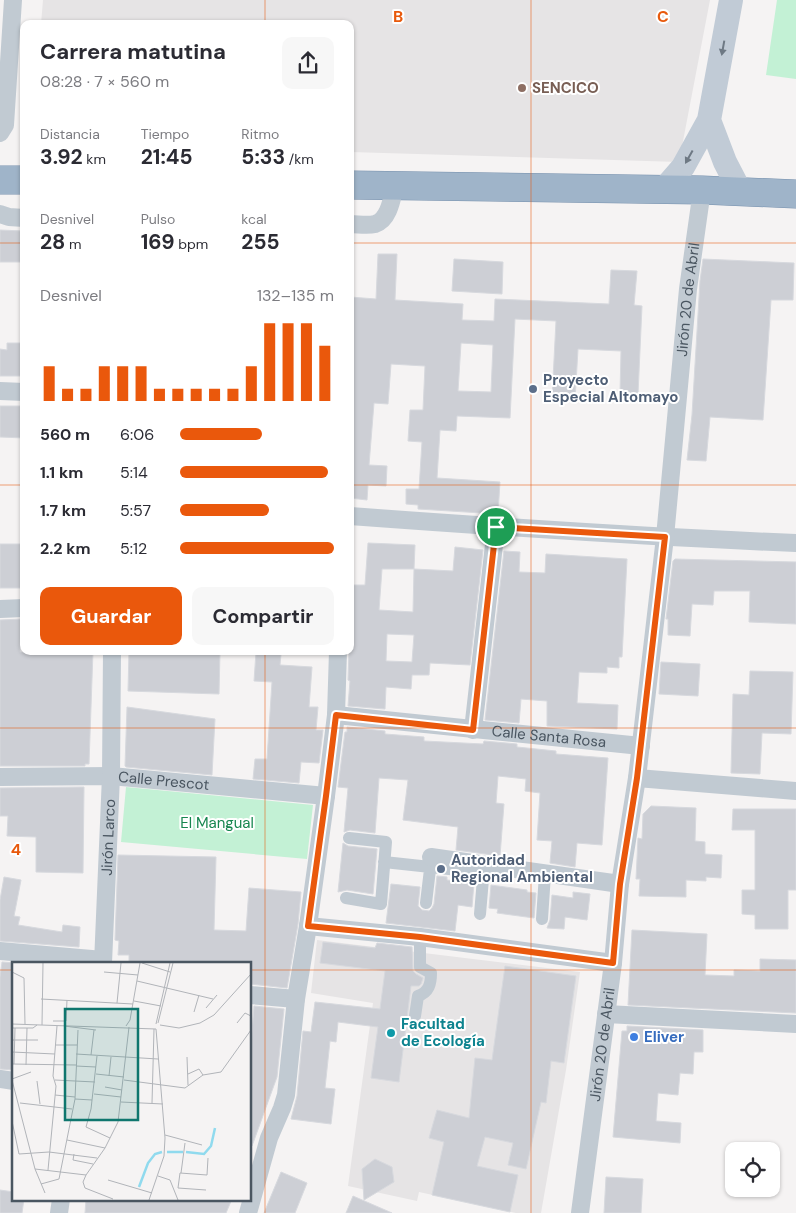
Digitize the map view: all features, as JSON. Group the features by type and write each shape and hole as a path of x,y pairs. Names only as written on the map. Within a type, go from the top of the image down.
{"highway":[{"path":"0,180 20,180"},
{"path":"354,185 702,190 796,194"}],"main road":[{"path":"663,190 683,167 710,120 731,0"},
{"path":"710,120 724,162 740,191"}],"street":[{"path":"0,133 5,125 13,0"},
{"path":"354,224 374,225 380,222 387,213 396,186"},
{"name":"Jirón 20 de Abril","path":"580,1213 613,963 620,884 641,746 665,537 688,289 702,190"},
{"path":"0,214 20,218"},
{"path":"0,391 20,392"},
{"path":"354,516 496,527 796,543"},
{"path":"473,730 496,527"},
{"path":"0,609 20,608"},
{"name":"Jirón Larco","path":"103,961 111,776 112,655"},
{"path":"248,1213 269,1138 286,1094 296,999 308,926 336,715 338,655"},
{"name":"Calle Santa Rosa","path":"336,715 641,746"},
{"name":"Calle Prescot","path":"0,777 111,776 326,796"},
{"path":"637,778 796,791"},
{"path":"346,898 381,904 386,842 350,838"},
{"path":"384,862 431,862 545,878 620,884"},
{"path":"426,903 431,862"},
{"path":"480,914 484,869"},
{"path":"545,878 577,886 577,891"},
{"path":"542,919 545,878"},
{"path":"308,926 420,937 613,963"},
{"path":"415,1016 418,996 428,990 431,982 431,973 420,967 420,937"},
{"path":"0,951 103,961"},
{"path":"251,995 296,999"},
{"path":"606,1014 796,1024"},
{"path":"59,1213 61,1200"}],"shaded area":[{"name":"SENCICO","path":"43,0 710,0 679,162 354,152 354,20 41,20"},
{"path":"317,940 580,972 566,1070 541,1213 516,1213 419,1192 417,1201 348,1186 373,1003 311,993"}],"green space":[{"path":"777,0 796,0 796,79 766,75"},
{"name":"El Mangual","path":"126,787 313,805 307,859 121,842"}],"building":[{"path":"0,230 20,231 20,262 0,262"},
{"path":"378,254 397,254 395,300 463,304 462,320 494,321 495,299 609,304 611,270 637,271 634,305 642,306 638,394 620,394 621,351 578,349 575,400 552,399 556,321 515,319 510,418 457,416 456,431 440,430 437,478 500,482 498,514 418,509 418,505 406,504 406,489 419,489 422,442 408,441 410,410 423,410 425,366 391,364 388,404 374,403 369,465 387,466 386,486 368,485 367,500 354,498 354,297 376,299","holes":["461,343 493,345 491,392 458,391"]},
{"path":"454,259 503,262 502,294 452,291"},
{"path":"703,259 794,263 793,300 771,300 763,420 710,417 706,461 687,460"},
{"path":"7,343 20,343 20,376 0,376 0,349 7,350"},
{"path":"0,406 20,406 20,438 0,437"},
{"path":"368,543 415,545 414,569 453,571 455,547 483,550 470,665 430,663 429,675 412,675 411,689 386,687 385,709 348,706 350,681 348,680 349,655 354,655 354,585 365,585","holes":["382,569 414,569 413,612 379,610","387,634 414,635 412,662 386,661"]},
{"path":"0,544 20,544 20,588 0,588"},
{"path":"504,551 520,552 519,572 545,573 546,554 627,559 622,657 619,657 619,668 607,667 607,673 579,672 577,703 618,705 617,729 547,726 547,701 521,699 519,723 485,720"},
{"path":"675,559 796,562 796,624 749,622 750,591 714,591 713,605 692,604 690,636 668,635 668,619 666,619 673,561"},
{"path":"20,619 20,655 93,655 89,764 85,764 85,766 0,766 0,620"},
{"path":"129,655 220,655 219,694 128,691"},
{"path":"256,655 281,655 280,665 312,667 309,707 318,707 316,730 323,730 319,763 301,762 299,783 253,779 255,759 267,759 272,682 254,681"},
{"path":"661,662 700,664 698,696 659,694"},
{"path":"750,671 793,672 791,734 762,733 760,774 731,773 733,694 749,695"},
{"path":"127,707 215,719 212,775 126,767"},
{"path":"347,727 385,731 385,734 424,737 424,741 483,744 484,741 517,744 517,747 556,751 556,754 608,758 602,845 577,843 575,867 550,863 552,841 537,840 540,793 525,791 526,779 498,776 496,803 504,804 500,856 456,850 458,827 403,820 408,780 379,778 375,833 350,830 344,832 348,788 338,787"},
{"path":"84,787 83,873 36,872 36,837 7,836 8,816 0,816 0,788"},
{"path":"651,806 696,808 695,841 705,842 705,854 722,855 721,878 706,877 706,881 686,880 686,897 639,896 640,879 636,879 638,838 642,839 643,814"},
{"path":"733,809 796,809 796,890 788,890 788,929 755,929 755,915 742,914 742,890 755,890 755,830 732,830"},
{"path":"343,843 348,846 377,849 373,894 347,890 338,892"},
{"path":"118,855 216,857 214,930 246,931 249,888 301,892 298,924 287,988 251,984 251,962 129,962 129,955 118,955 119,941 115,940"},
{"path":"437,876 447,877 447,880 474,883 472,907 458,905 455,931 386,923 391,884 420,887 418,906 422,910 429,911 434,904"},
{"path":"4,877 21,880 14,916 20,917 18,925 62,932 63,925 80,927 79,947 0,941 0,900"},
{"path":"491,885 536,893 534,918 497,913 498,909 489,908"},
{"path":"573,892 590,894 587,920 565,917 564,929 547,928 550,920 552,895 573,898"},
{"path":"632,930 707,934 705,975 734,976 734,970 760,971 760,959 796,960 796,1013 628,1005"},
{"path":"323,942 375,948 377,943 412,947 413,971 423,978 419,986 411,986 399,1082 371,1078 378,1027 338,1022 336,1042 330,1041 325,1088 335,1089 331,1124 291,1119 297,1096 303,1031 311,1032 315,1002 380,1009 385,971 320,963"},
{"path":"2,962 12,963 12,1070 0,1069 0,977"},
{"path":"505,966 576,976 564,1063 551,1061 546,1103 541,1102 526,1169 508,1165 513,1143 485,1137 477,1166 518,1175 510,1212 432,1195 444,1142 429,1138 437,1110 469,1118 475,1058 492,1060"},
{"path":"254,1006 284,1009 277,1077 252,1146 251,1146 251,1046"},
{"path":"627,1026 703,1030 703,1052 694,1052 693,1074 680,1073 678,1095 658,1093 656,1121 681,1123 680,1143 613,1137 622,1031 627,1031"},
{"path":"375,1159 392,1167 394,1182 364,1200 362,1169"},
{"path":"281,1172 307,1183 295,1213 264,1213"},
{"path":"606,1177 643,1179 641,1213 604,1213"},
{"path":"0,1190 12,1192 12,1200 24,1200 22,1213 0,1213"},
{"path":"353,1196 392,1213 346,1213"},
{"path":"86,1200 232,1200 226,1213 85,1213"}],"place":[{"name":"SENCICO","path":"522,88"},
{"name":"Proyecto Especial Altomayo","path":"533,389"},
{"name":"Autoridad Regional Ambiental","path":"441,869"},
{"name":"Facultad de Ecología","path":"391,1033"},
{"name":"Eliver","path":"634,1037"}],"route":[{"path":"496,527 665,537 637,778 620,884 613,963 420,937 308,926 336,715 473,730 496,527"}]}
